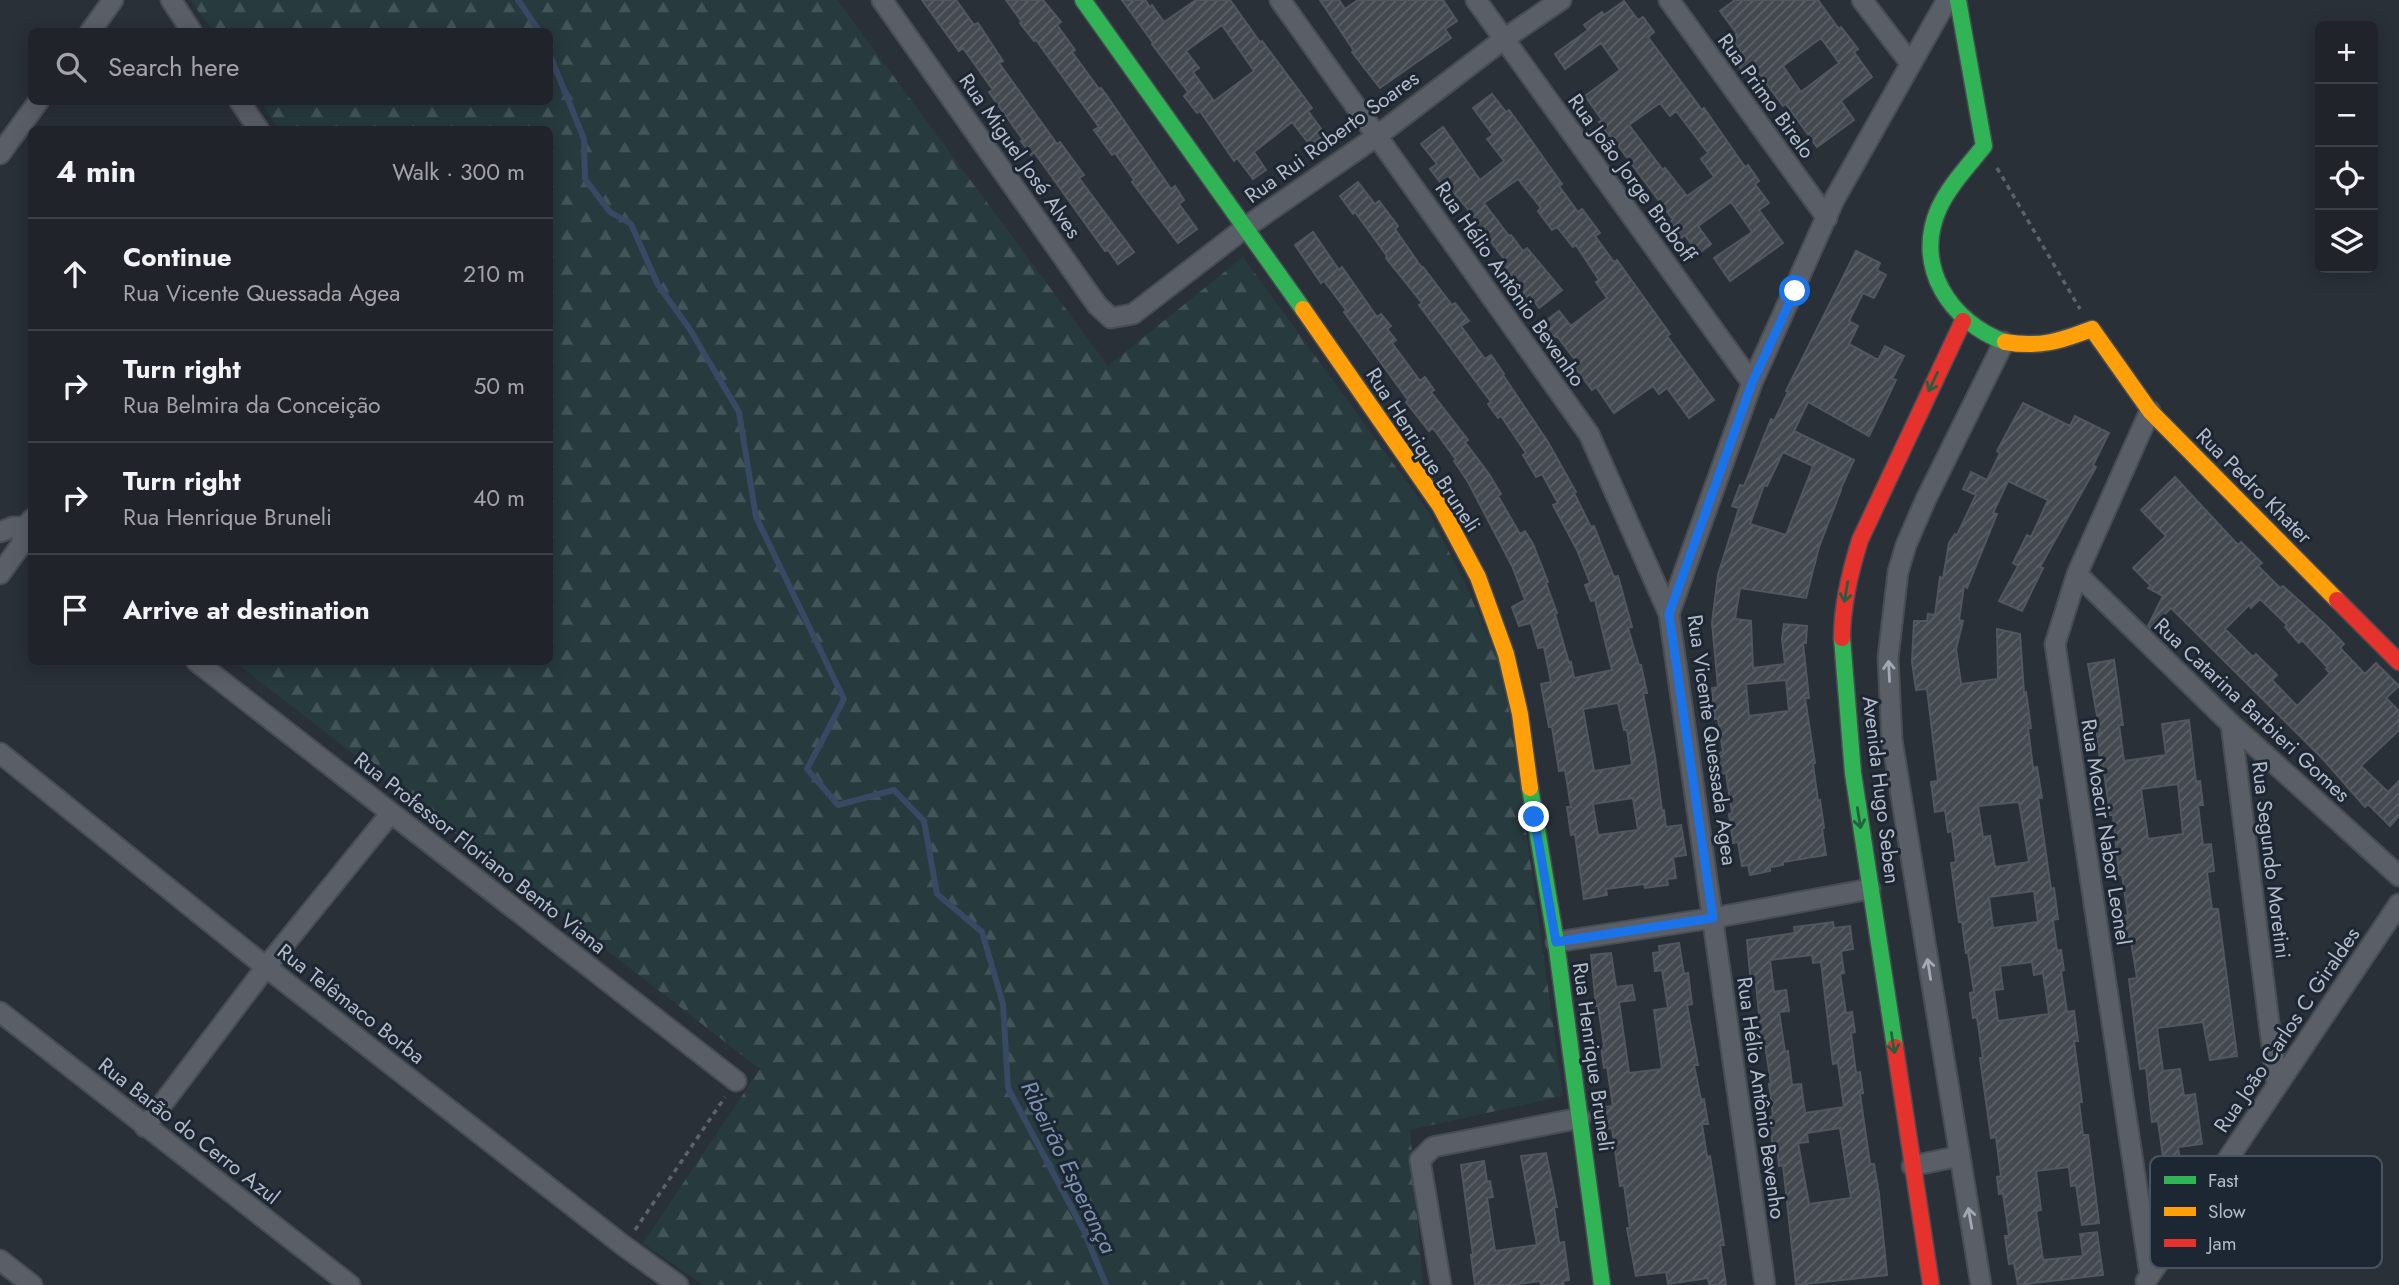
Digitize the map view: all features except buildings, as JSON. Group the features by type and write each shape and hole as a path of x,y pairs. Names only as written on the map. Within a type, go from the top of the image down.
{"street":[{"path":"93,28 113,0"},
{"path":"171,0 189,28"},
{"name":"Rua Miguel José Alves","path":"882,0 1097,305 1111,318 1133,314"},
{"name":"Rua Henrique Bruneli","path":"1083,0 1246,227 1440,506 1478,577 1506,654 1520,714 1534,817 1556,942 1602,1285"},
{"name":"Rua Hélio Antônio Bevenho","path":"1280,0 1589,434 1669,614"},
{"name":"Rua João Jorge Broboff","path":"1476,0 1752,383"},
{"name":"Rua Rui Roberto Soares","path":"1133,314 1246,227 1377,136 1504,39 1561,0"},
{"name":"Rua Primo Birelo","path":"1669,0 1827,218"},
{"path":"1862,0 1911,64"},
{"name":"Rua Vicente Quessada Agea","path":"1713,918 1669,614 1752,383 1827,218 1947,0"},
{"path":"1958,0 1984,146 1939,205 1931,238 1931,251 1939,283 1952,310 1963,321 1984,335 2004,342 2037,345 2055,343 2091,329"},
{"path":"0,154 36,105"},
{"path":"242,105 256,126"},
{"name":"Avenida Hugo Seben","path":"1931,1285 1853,774 1842,656 1842,615 1860,540 1963,321"},
{"name":"Rua Pedro Khater","path":"2091,329 2150,411 2399,662"},
{"name":"Avenida Hugo Seben","path":"1981,1285 1892,740 1888,658 1898,572 1906,545 2004,342"},
{"name":"Rua Moacir Nabor Leonel","path":"2146,1280 2055,644 2077,574 2150,411"},
{"path":"0,532 13,527 28,526"},
{"path":"0,574 22,545 28,529"},
{"name":"Rua Catarina Barbieri Gomes","path":"2077,574 2231,724 2399,876"},
{"name":"Rua Professor Floriano Bento Viana","path":"201,665 736,1081"},
{"name":"Rua Segundo Moretini","path":"2231,724 2277,1085"},
{"name":"Rua Telêmaco Borba","path":"0,752 266,967 624,1246 678,1285"},
{"path":"145,1127 266,967 391,813"},
{"path":"1556,942 1713,918 1870,889"},
{"name":"Rua João Carlos C Giraldes","path":"2229,1156 2399,904"},
{"name":"Rua Hélio Antônio Bevenho","path":"1713,918 1765,1285"},
{"name":"Rua Barão do Cerro Azul","path":"0,1012 345,1283"},
{"path":"1441,1285 1420,1160 1433,1147 1580,1118"},
{"path":"1912,1166 1960,1156"},
{"path":"0,1260 32,1285"}],"path":[{"path":"1984,146 2091,329"},
{"path":"624,1246 736,1081"}],"green space":[{"path":"190,0 837,0 1108,366 1243,257 1430,514 1498,658 1510,715 1563,1096 1410,1130 1423,1285 703,1285 643,1243 760,1069 239,665 553,665 553,126 276,126 263,105 553,105 553,28 211,28"}],"waterway":[{"name":"Ribeirão Esperança","path":"518,0 537,28"},
{"name":"Ribeirão Esperança","path":"553,62 584,139 585,179 610,212 631,224 658,285 689,328 739,412 756,517 844,699 807,769 838,805 894,790 924,821 937,894 982,932 1003,1004 1008,1088 1084,1231 1106,1285"}],"traffic: fast":[{"path":"1083,0 1303,309"},
{"path":"1958,0 1984,146 1943,200 1932,230 1931,251 1934,271 1953,306 1985,333 2005,342"},
{"path":"1842,638 1853,773 1895,1047"},
{"path":"1530,788 1556,942 1602,1285"}],"traffic: slow":[{"path":"1303,309 1440,506 1478,577 1506,654 1520,714 1530,788"},
{"path":"2005,342 2050,342 2092,329 2150,411 2337,600"}],"traffic: jam":[{"path":"1842,638 1847,588 1860,540 1963,321"},
{"path":"2337,600 2399,662"},
{"path":"1895,1047 1931,1285"}],"route":[{"path":"1534,817 1556,942 1713,918 1669,614 1752,383 1795,291"}]}
